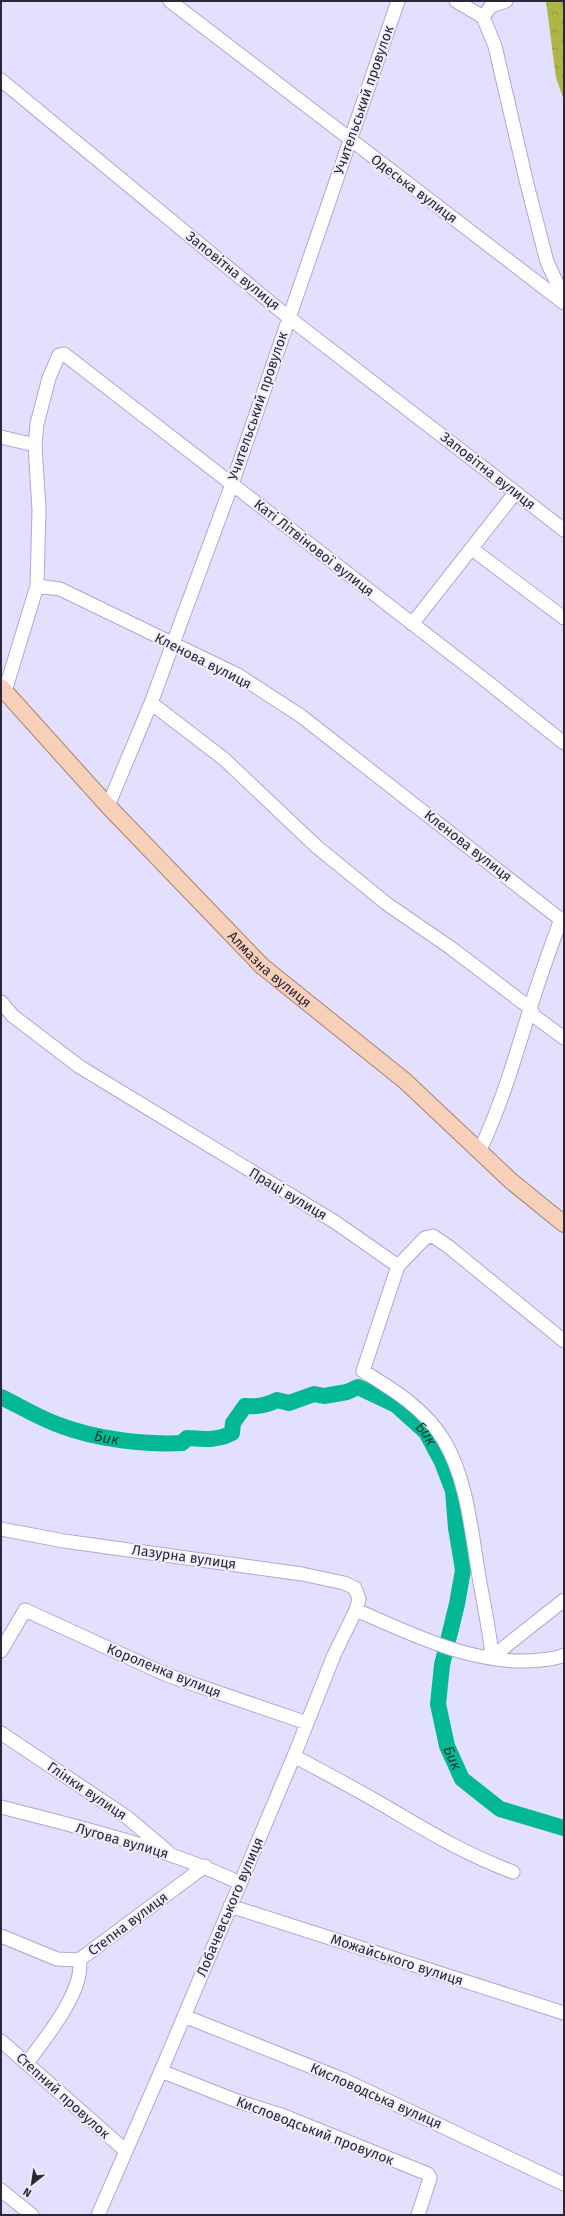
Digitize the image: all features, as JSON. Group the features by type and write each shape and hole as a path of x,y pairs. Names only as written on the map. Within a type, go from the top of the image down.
{"main road":[{"name":"Алмазна вулиця","path":"2,691 108,806 262,966 405,1081 480,1150 511,1181 564,1224"}],"street":[{"name":"Одеська вулиця","path":"170,1 350,141 564,303"},
{"name":"Учительський провулок","path":"108,806 151,703 232,484 288,317 398,1"},
{"path":"456,1 483,17 495,46 547,262 564,298"},
{"path":"483,17 490,6 506,1"},
{"name":"Заповітна вулиця","path":"1,80 288,317 425,420 515,493 564,530"},
{"name":"Каті Літвінової вулиця","path":"36,445 37,424 41,404 59,355 64,354 564,743"},
{"path":"1,437 36,445 39,510 37,586 2,691"},
{"path":"412,624 515,493"},
{"path":"472,549 564,618"},
{"name":"Кленова вулиця","path":"37,586 60,589 238,676 301,716 562,921"},
{"path":"151,703 224,759 317,847 387,904 451,948 530,1008 534,1016 564,1038"},
{"path":"480,1150 499,1109 516,1058 530,1008 562,921"},
{"name":"Праці вулиця","path":"1,1002 13,1016 80,1067 335,1222 398,1266"},
{"path":"492,1657 490,1628 481,1589 466,1501 443,1439 403,1396 363,1371 398,1266 425,1238 433,1236 449,1247 564,1341"},
{"name":"Лазурна вулиця","path":"1,1529 64,1541 302,1574 344,1583 354,1588 358,1605"},
{"path":"492,1657 564,1600"},
{"path":"358,1605 427,1640 462,1652 507,1660 562,1659"},
{"name":"Лобачевського вулиця","path":"98,2215 161,2071 294,1756 334,1655 358,1605"},
{"name":"Короленка вулиця","path":"5,1635 25,1610 168,1675 307,1723"},
{"path":"1,1651 5,1635"},
{"name":"Глінки вулиця","path":"1,1733 128,1818 170,1854"},
{"path":"294,1756 386,1807 451,1846 481,1860 513,1872"},
{"name":"Лугова вулиця","path":"1,1807 170,1854 205,1866 240,1883"},
{"name":"Степна вулиця","path":"1,1936 57,1959 79,1960 205,1866"},
{"name":"Можайського вулиця","path":"230,1906 564,2013"},
{"path":"27,2063 54,2028 79,1981 81,1969 79,1960"},
{"name":"Кисловодська вулиця","path":"184,2016 342,2079 564,2184"},
{"name":"Степний провулок","path":"1,2041 126,2151"},
{"name":"Кисловодський провулок","path":"161,2071 237,2102 284,2116 428,2174 430,2178 429,2186 418,2215"},
{"path":"1,2190 32,2215"}],"green space":[{"path":"546,1 564,1 564,100 556,78"}],"waterway":[{"name":"Бик","path":"1,1397 44,1419 73,1430 120,1440 152,1443 182,1443 187,1438 210,1439 226,1436 232,1433 233,1423 245,1406 261,1406 277,1400 289,1403 314,1394 324,1396 347,1392 358,1387 396,1405 426,1432 442,1462 453,1491 456,1528 463,1570 457,1604 442,1665 438,1704 447,1746 462,1779 500,1809 564,1828"}]}
